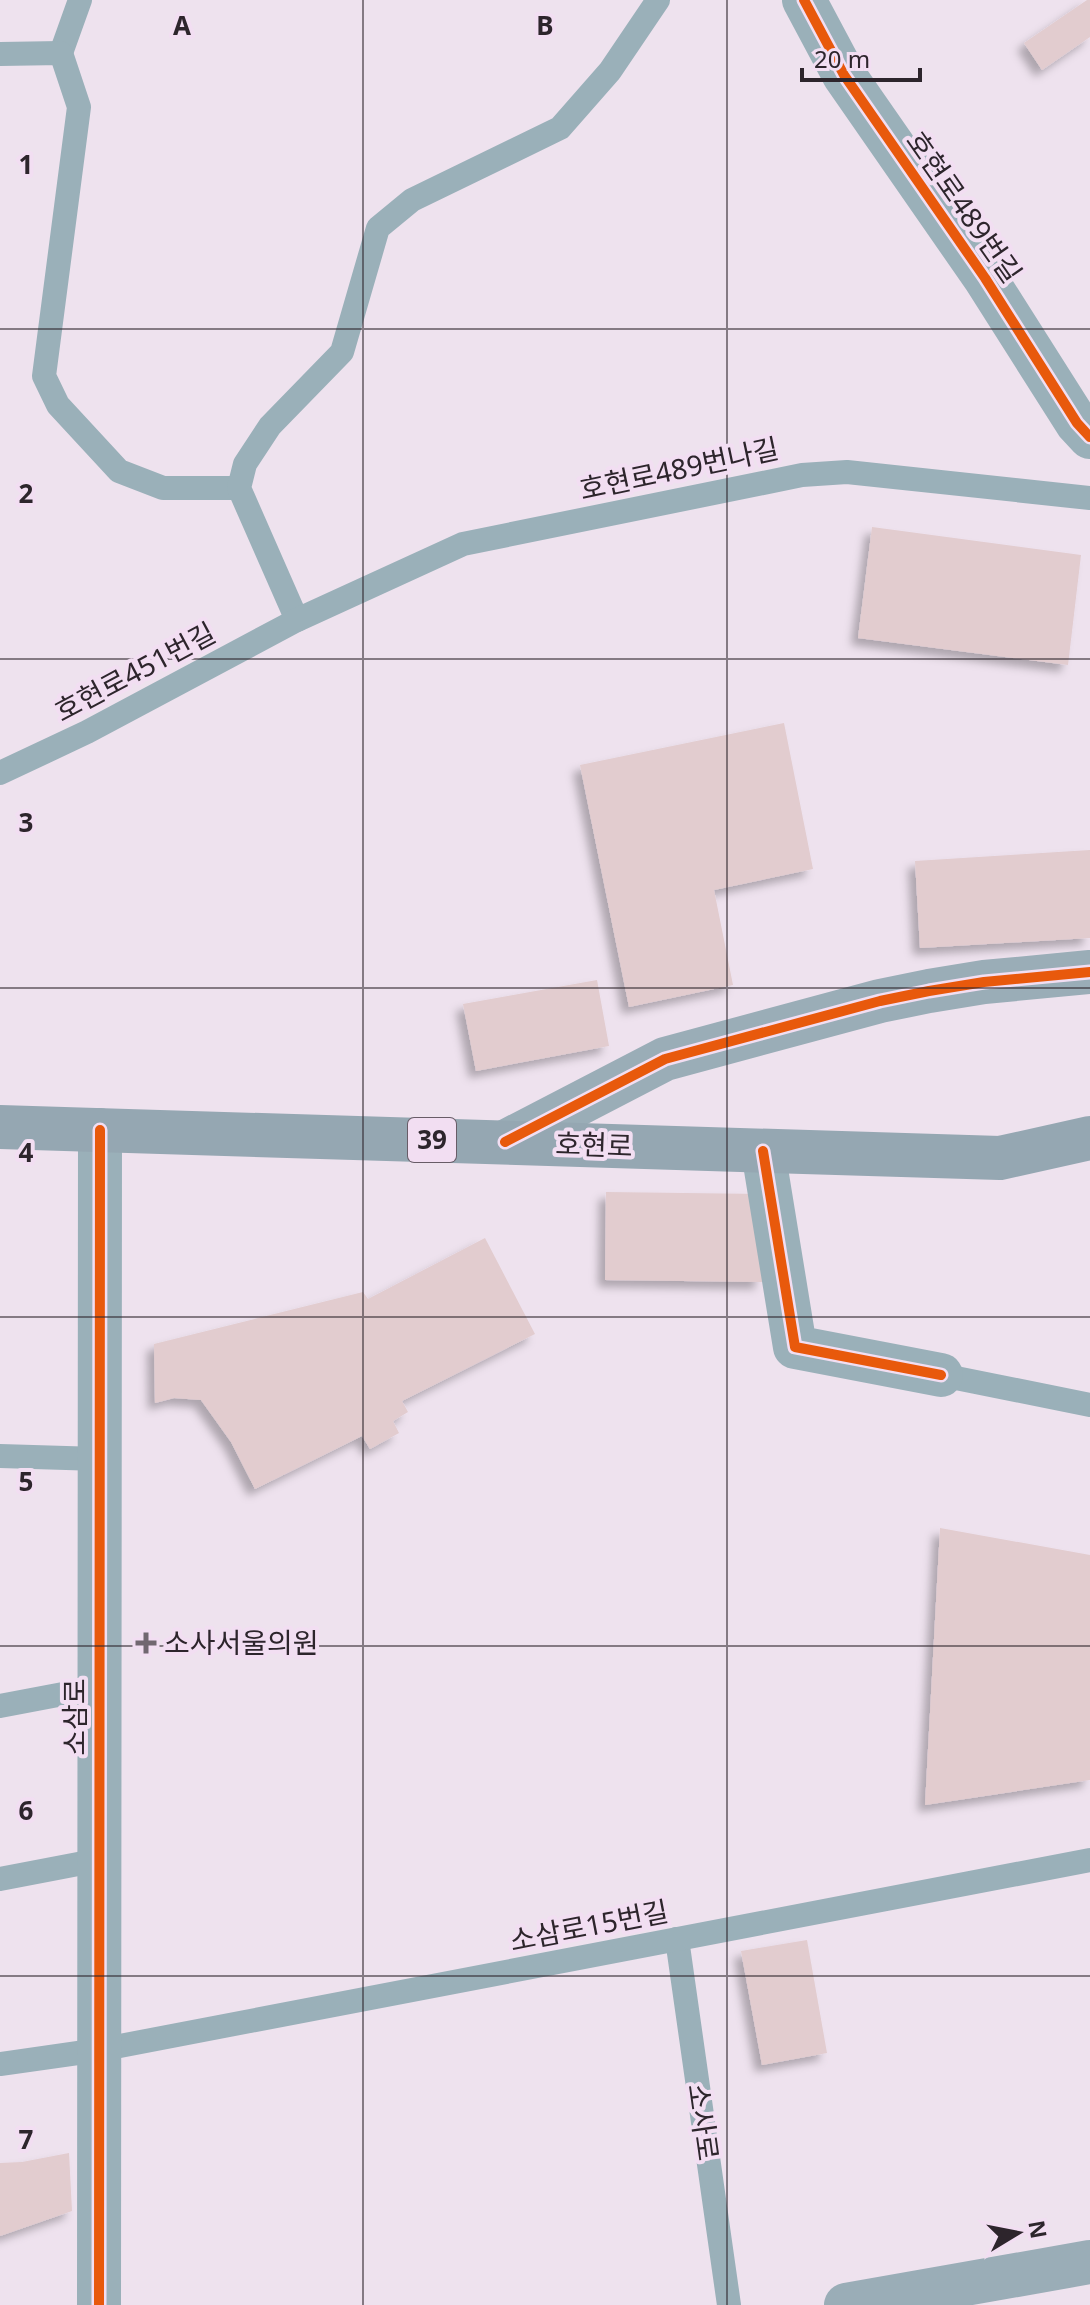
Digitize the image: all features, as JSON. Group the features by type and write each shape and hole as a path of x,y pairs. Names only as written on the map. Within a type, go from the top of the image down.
{"main road":[{"name":"호현로","path":"0,1127 1000,1158 1090,1138"}],"street":[{"name":"호현로489번길","path":"804,0 844,75 985,278 1077,423 1090,437"},
{"path":"505,1142 665,1059 892,999 984,982 1090,972"},
{"name":"소삼로","path":"99,2305 100,1130"},
{"path":"763,1151 795,1347 941,1375"},
{"path":"846,2305 1090,2262"}],"lane":[{"path":"80,0 61,53 79,107 44,376 58,405 119,471 163,488 239,488"},
{"path":"297,620 239,488 245,464 270,426 342,352 378,228 412,200 560,128 610,71 658,0"},
{"path":"0,54 61,53"},
{"name":"호현로489번나길","path":"297,620 463,544 802,475 847,472 1090,498"},
{"name":"호현로451번길","path":"0,773 87,732 297,620"},
{"path":"941,1375 1090,1405"},
{"path":"0,1456 99,1459"},
{"path":"0,1706 100,1687"},
{"path":"0,1879 99,1860"},
{"name":"소삼로15번길","path":"0,2064 99,2050 1090,1860"},
{"name":"소사로","path":"677,1939 729,2305"}],"building":[{"path":"1090,0 1090,37 1042,70 1024,43"},
{"path":"872,527 1081,555 1068,665 858,638"},
{"path":"784,723 813,869 714,890 733,985 629,1007 580,765"},
{"path":"1090,850 1090,938 920,948 915,861"},
{"path":"597,980 609,1046 476,1071 463,1004"},
{"path":"606,1192 763,1194 762,1282 605,1280"},
{"path":"485,1238 535,1334 402,1401 408,1412 393,1421 399,1433 370,1449 362,1436 255,1489 231,1442 201,1400 174,1398 155,1403 154,1344 363,1292 368,1299"},
{"path":"940,1528 1090,1555 1090,1780 925,1805"},
{"path":"807,1940 827,2053 762,2065 741,1951"},
{"path":"69,2153 72,2211 0,2236 0,2163"}],"cycle path":[{"path":"804,0 844,75 985,278 1077,423 1090,437"},
{"path":"505,1142 665,1059 880,1001 984,982 1090,972"},
{"path":"99,2305 100,1130"},
{"path":"763,1151 795,1347 941,1375"}],"place":[{"name":"소사서울의원","path":"146,1643"}]}
